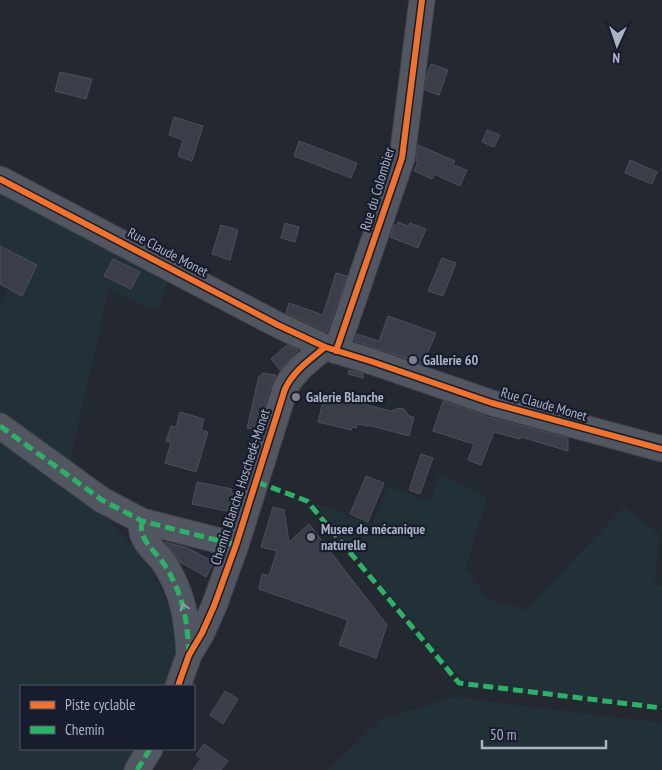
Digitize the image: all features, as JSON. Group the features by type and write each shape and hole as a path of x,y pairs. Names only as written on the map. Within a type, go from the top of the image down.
{"street":[{"name":"Rue du Colombier","path":"331,349 402,158 422,0"},
{"name":"Rue Claude Monet","path":"0,179 278,325 331,349 492,403 662,449"},
{"name":"Chemin Blanche Hoschedé-Monet","path":"189,656 202,633 236,545 285,389 291,377 302,366 331,349"},
{"path":"0,426 102,500 142,521 236,545"},
{"path":"142,521 142,536 163,563 182,602 187,619 189,656 178,685"},
{"path":"137,770 149,750"}],"shaded area":[{"path":"0,188 170,275 158,312 109,289 69,465 0,414 0,305 9,289 22,295 37,265 0,246"},
{"path":"0,441 104,515 148,562 171,610 177,673 172,685 20,685 20,750 140,750 124,770 0,770"},
{"path":"439,474 487,497 466,567 487,599 526,609 624,507 659,534 655,584 662,586 662,705 480,688 457,673 447,663 313,502 372,525 387,486 430,502"},
{"path":"458,696 483,701 662,723 662,770 328,770 381,719"}],"building":[{"path":"431,64 448,70 439,95 425,90 427,74"},
{"path":"60,72 92,79 86,99 55,91"},
{"path":"174,117 203,126 192,161 178,156 183,140 169,135"},
{"path":"487,130 500,135 494,147 482,142"},
{"path":"299,141 357,163 351,178 294,156"},
{"path":"418,145 455,161 453,165 467,170 460,186 434,174 432,179 414,171 418,162 416,161"},
{"path":"630,160 657,172 652,184 625,173"},
{"path":"398,222 408,226 410,223 426,229 418,248 390,237 394,225 397,225"},
{"path":"285,223 299,227 295,242 281,238"},
{"path":"221,225 238,230 230,260 212,254"},
{"path":"0,246 37,265 22,296 0,284"},
{"path":"442,258 456,263 443,296 428,291"},
{"path":"113,259 140,272 131,289 104,276"},
{"path":"336,273 347,276 327,332 286,313 289,303 323,315"},
{"path":"388,316 436,333 423,364 355,341 357,334 379,341"},
{"path":"287,345 298,350 280,370 271,359"},
{"path":"349,370 363,374 363,378 348,374"},
{"path":"262,373 276,375 257,430 247,428 259,376 262,376"},
{"path":"324,397 350,404 351,401 391,411 399,408 404,409 409,416 414,417 409,436 368,425 357,424 356,428 352,427 351,430 318,422"},
{"path":"443,401 488,417 568,438 568,451 521,437 520,439 494,432 481,465 468,460 474,444 433,431"},
{"path":"180,412 204,419 201,430 208,432 196,472 165,463 171,443 166,441 171,426 176,427"},
{"path":"421,454 433,458 420,494 409,490"},
{"path":"366,476 384,483 368,522 350,514"},
{"path":"197,482 232,489 231,493 237,494 233,508 228,507 227,511 192,504"},
{"path":"273,507 284,510 289,542 309,524 387,625 376,658 339,645 348,620 259,589 262,574 269,576 277,551 261,547"},
{"path":"165,542 188,548 214,562 206,577 180,562"},
{"path":"225,691 238,699 223,724 210,715"},
{"path":"204,744 228,761 221,770 193,770 201,759 196,755"}],"marked path":[{"path":"0,426 102,500 142,521 236,545"},
{"path":"257,482 307,501 459,683 662,708"},
{"path":"142,521 142,534 164,564 180,596 187,629 189,653"},
{"path":"137,770 149,750"}],"cycle path":[{"path":"336,351 402,158 422,0"},
{"path":"0,179 278,325 325,347"},
{"path":"178,685 189,655 202,633 214,606 236,545 285,389 298,371 325,347 492,403 662,449"}],"place":[{"name":"Gallerie 60","path":"413,360"},
{"name":"Galerie Blanche","path":"296,397"},
{"name":"Musee de mécanique naturelle","path":"311,537"}]}
